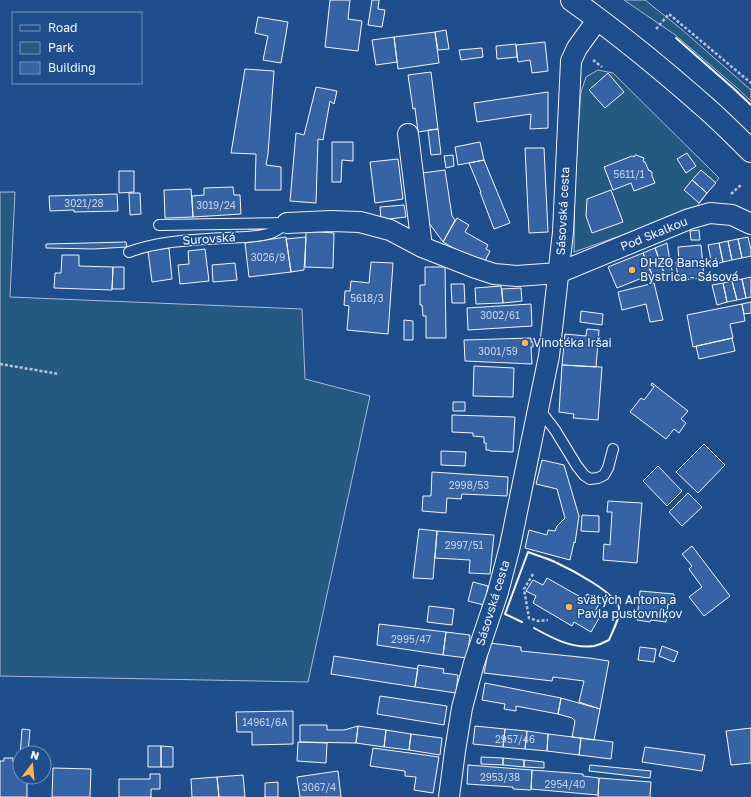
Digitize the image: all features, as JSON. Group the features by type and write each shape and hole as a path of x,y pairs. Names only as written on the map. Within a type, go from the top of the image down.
{"street":[{"path":"572,0 678,83 751,151"},
{"name":"Sásovská cesta","path":"449,797 462,708 474,663 498,592 506,561 549,356 563,232 571,61 577,48 598,19"},
{"path":"408,134 422,247"},
{"name":"Pod Skalkou","path":"558,273 689,219 710,214 732,215 751,224"},
{"name":"Surovská","path":"287,223 331,221 360,222 390,230 422,247 472,268 494,274 517,276 558,273"}],"lane":[{"name":"Surovská","path":"159,226 287,223"},
{"name":"Surovská","path":"129,252 163,242 253,237 272,232 287,223"},
{"path":"539,409 556,430 577,466 584,475 590,479 598,478 604,475 608,468 613,449"}],"path":[{"path":"656,29 669,14 751,82"},
{"path":"0,364 59,374"},
{"path":"533,574 524,589 529,618 538,621 548,620"}],"green space":[{"path":"624,0 645,0 680,28 751,90 751,101 674,34"},
{"path":"598,70 613,73 719,178 694,210 574,252 575,169 581,92 586,77"},
{"path":"0,192 15,192 10,297 302,309 305,379 370,396 308,682 0,676"}],"building":[{"path":"330,0 350,0 348,19 362,21 358,51 325,47"},
{"path":"372,0 379,0 378,9 385,10 382,27 368,25"},
{"path":"258,17 288,22 281,63 263,60 268,36 255,33"},
{"path":"446,30 449,49 438,50 435,32"},
{"path":"435,32 439,63 398,69 394,37"},
{"path":"394,37 397,62 376,65 372,40"},
{"path":"545,42 548,71 532,73 530,60 518,62 516,45"},
{"path":"516,44 517,57 497,59 496,46"},
{"path":"482,48 483,57 461,60 459,50"},
{"path":"245,69 274,71 266,165 281,167 281,190 255,190 256,154 231,153"},
{"path":"431,72 438,129 418,132 408,75"},
{"path":"608,73 624,92 605,108 589,90"},
{"path":"316,87 337,91 334,104 330,101 323,140 318,139 316,203 290,201 296,133 304,135"},
{"path":"548,92 548,128 530,129 531,114 477,122 474,103"},
{"path":"438,129 441,154 431,155 428,130"},
{"path":"332,142 353,142 353,161 342,160 341,182 332,182"},
{"path":"480,142 484,160 458,165 455,147"},
{"path":"525,148 544,148 548,232 529,233"},
{"path":"687,153 696,166 686,173 677,159"},
{"path":"453,155 454,166 446,168 444,156"},
{"path":"635,155 644,158 643,161 645,162 649,171 650,170 652,172 655,183 634,191 631,183 613,190 604,167 632,156 634,157"},
{"path":"398,159 403,199 375,203 370,162"},
{"path":"484,160 510,223 494,229 469,163"},
{"path":"445,170 452,216 455,220 443,242 429,223 422,173"},
{"path":"701,170 716,183 707,193 692,180"},
{"path":"119,171 134,171 134,192 119,193"},
{"path":"692,180 707,193 699,203 684,190"},
{"path":"233,187 234,195 240,195 241,214 193,217 192,196 204,195 204,188"},
{"path":"191,189 193,217 165,218 164,190"},
{"path":"611,190 623,222 592,233 586,216 587,199"},
{"path":"129,193 140,193 141,214 130,215"},
{"path":"117,194 118,211 50,211 49,196"},
{"path":"404,205 406,217 381,220 380,207"},
{"path":"457,218 469,225 465,232 488,245 486,249 490,251 483,265 443,242"},
{"path":"699,230 700,240 691,240 690,231"},
{"path":"306,231 334,233 333,268 305,267"},
{"path":"286,237 291,272 249,277 245,243"},
{"path":"306,237 304,270 291,272 286,239"},
{"path":"748,237 751,256 742,258 738,239"},
{"path":"738,239 742,258 732,260 728,241"},
{"path":"728,241 732,260 723,262 719,243"},
{"path":"126,242 127,247 93,249 46,248 46,244"},
{"path":"667,243 670,262 661,264 655,248"},
{"path":"719,243 723,262 712,265 708,245"},
{"path":"701,245 704,278 678,280 676,262 679,261 678,247"},
{"path":"169,248 172,279 152,282 148,251"},
{"path":"655,248 665,276 654,280 643,253"},
{"path":"205,249 209,281 180,284 178,265 189,264 188,251"},
{"path":"643,253 652,274 617,288 608,267"},
{"path":"62,255 79,255 79,266 113,267 112,290 54,288 55,273 61,273"},
{"path":"371,262 393,263 388,334 347,330 349,306 344,305 345,291 350,291 351,281 369,283"},
{"path":"670,262 673,274 665,276 661,264"},
{"path":"235,263 237,280 213,282 212,265"},
{"path":"113,267 124,267 124,289 112,289"},
{"path":"425,267 445,267 446,338 426,338 426,316 423,316 422,305 420,305 420,285 425,285"},
{"path":"751,277 751,297 746,298 742,279"},
{"path":"742,279 746,298 737,300 732,281"},
{"path":"732,281 737,300 727,302 723,283"},
{"path":"654,283 663,320 650,322 646,304 622,310 618,292"},
{"path":"723,283 727,302 717,305 712,285"},
{"path":"451,284 464,284 465,303 452,303"},
{"path":"501,286 503,303 476,304 475,288"},
{"path":"521,288 522,301 503,303 502,289"},
{"path":"751,302 751,313 744,314 742,304"},
{"path":"531,304 532,326 468,330 467,308"},
{"path":"742,304 745,321 730,324 733,338 693,347 687,315"},
{"path":"581,311 603,314 602,325 580,322"},
{"path":"404,320 413,321 413,340 404,340"},
{"path":"587,329 599,330 596,367 562,365 565,334 586,336"},
{"path":"531,338 531,342 533,342 533,347 531,347 532,364 465,361 464,340"},
{"path":"732,338 735,351 699,359 696,346"},
{"path":"562,365 602,367 598,420 573,418 574,414 559,412"},
{"path":"474,366 514,368 513,397 473,396"},
{"path":"652,383 688,411 681,419 686,423 679,433 674,429 666,439 630,412 641,398 644,400 654,387 651,385"},
{"path":"453,402 465,402 465,411 453,411"},
{"path":"452,415 515,417 513,452 486,450 484,437 473,436 473,433 452,432"},
{"path":"704,444 725,465 698,493 676,472"},
{"path":"441,451 466,452 465,466 441,465"},
{"path":"542,460 564,465 579,516 575,543 574,542 570,560 525,548 529,530 547,535 548,530 555,531 557,526 565,518 557,489 536,484"},
{"path":"658,466 682,491 667,506 643,481"},
{"path":"432,472 508,477 507,496 462,494 461,499 447,498 446,513 422,511 423,496 431,496"},
{"path":"688,493 702,507 682,526 669,512"},
{"path":"608,501 642,503 637,563 603,560 604,544 610,545 612,512 607,512"},
{"path":"582,515 599,516 599,532 581,531"},
{"path":"419,529 437,531 433,579 413,578"},
{"path":"437,531 494,535 490,574 469,573 470,560 435,558"},
{"path":"692,546 730,596 704,616 689,597 702,587 689,569 692,566 682,554"},
{"name":"svätých Antona a Pavla pustovníkov","path":"547,578 584,599 587,594 600,601 595,612 601,615 591,632 574,622 572,626 533,603 536,596 526,591 533,580 543,585"},
{"path":"473,582 488,586 484,605 468,601"},
{"path":"640,591 674,594 673,605 668,604 666,622 637,620"},
{"path":"429,606 454,609 452,625 427,622"},
{"path":"379,624 446,632 443,655 377,645"},
{"path":"446,632 470,635 467,658 443,655"},
{"path":"490,643 521,647 521,651 609,661 600,709 579,702 584,681 553,677 552,681 484,673"},
{"path":"662,646 678,652 674,662 659,656"},
{"path":"640,647 656,649 654,662 638,660"},
{"path":"334,656 418,669 415,687 331,674"},
{"path":"418,665 444,669 443,673 458,675 456,693 415,687"},
{"path":"485,683 561,698 558,714 516,706 516,711 504,709 505,704 482,700"},
{"path":"380,696 447,706 444,725 377,714"},
{"path":"561,698 600,709 594,740 572,737 575,721 572,718 558,714"},
{"path":"293,711 293,744 252,745 252,732 237,732 236,712"},
{"path":"300,725 327,725 327,730 344,730 358,726 356,743 300,742"},
{"path":"358,726 386,730 384,747 356,743"},
{"path":"475,726 505,729 503,747 473,744"},
{"path":"751,728 751,763 731,765 726,731"},
{"path":"22,729 30,730 29,745 21,745"},
{"path":"505,729 527,731 525,749 503,747"},
{"path":"386,730 411,734 409,750 384,747"},
{"path":"527,731 548,734 547,751 525,749"},
{"path":"411,734 442,738 440,755 409,750"},
{"path":"548,734 581,738 579,755 547,751"},
{"path":"581,738 613,742 611,759 579,755"},
{"path":"298,742 327,743 326,763 297,761"},
{"path":"148,746 161,746 161,767 148,767"},
{"path":"161,746 173,747 173,767 161,767"},
{"path":"645,747 705,755 702,771 642,762"},
{"path":"373,748 439,757 433,793 414,790 416,777 405,776 405,771 370,766"},
{"path":"481,757 503,758 503,765 481,764"},
{"path":"4,758 12,758 12,785 27,785 27,797 0,797 0,761 4,761"},
{"path":"503,758 524,760 524,767 503,765"},
{"path":"524,760 544,762 544,768 524,767"},
{"path":"468,765 532,770 531,790 513,789 513,787 467,784"},
{"path":"590,765 651,771 650,778 589,771"},
{"path":"53,768 91,769 90,797 52,797"},
{"path":"532,770 583,774 583,776 599,778 598,795 531,789"},
{"path":"338,771 341,797 300,797 297,777"},
{"path":"150,774 160,774 160,789 151,789 151,797 119,797 119,779 150,779"},
{"path":"243,775 245,797 219,797 217,777"},
{"path":"217,777 219,797 192,797 191,779"},
{"path":"599,778 651,782 650,797 598,797"},
{"path":"278,782 278,797 265,797 265,783"}],"wall":[{"path":"676,38 751,105"},
{"path":"522,622 505,614 528,552 554,561 592,582 611,596 617,602 619,608 617,620 609,640 594,646 578,646 562,642 534,628"}],"place":[{"name":"DHZO Banská Bystrica - Sásová","path":"632,270"},
{"name":"Vinotéka Iršai","path":"525,343"},
{"name":"svätých Antona a Pavla pustovníkov","path":"569,607"}]}
